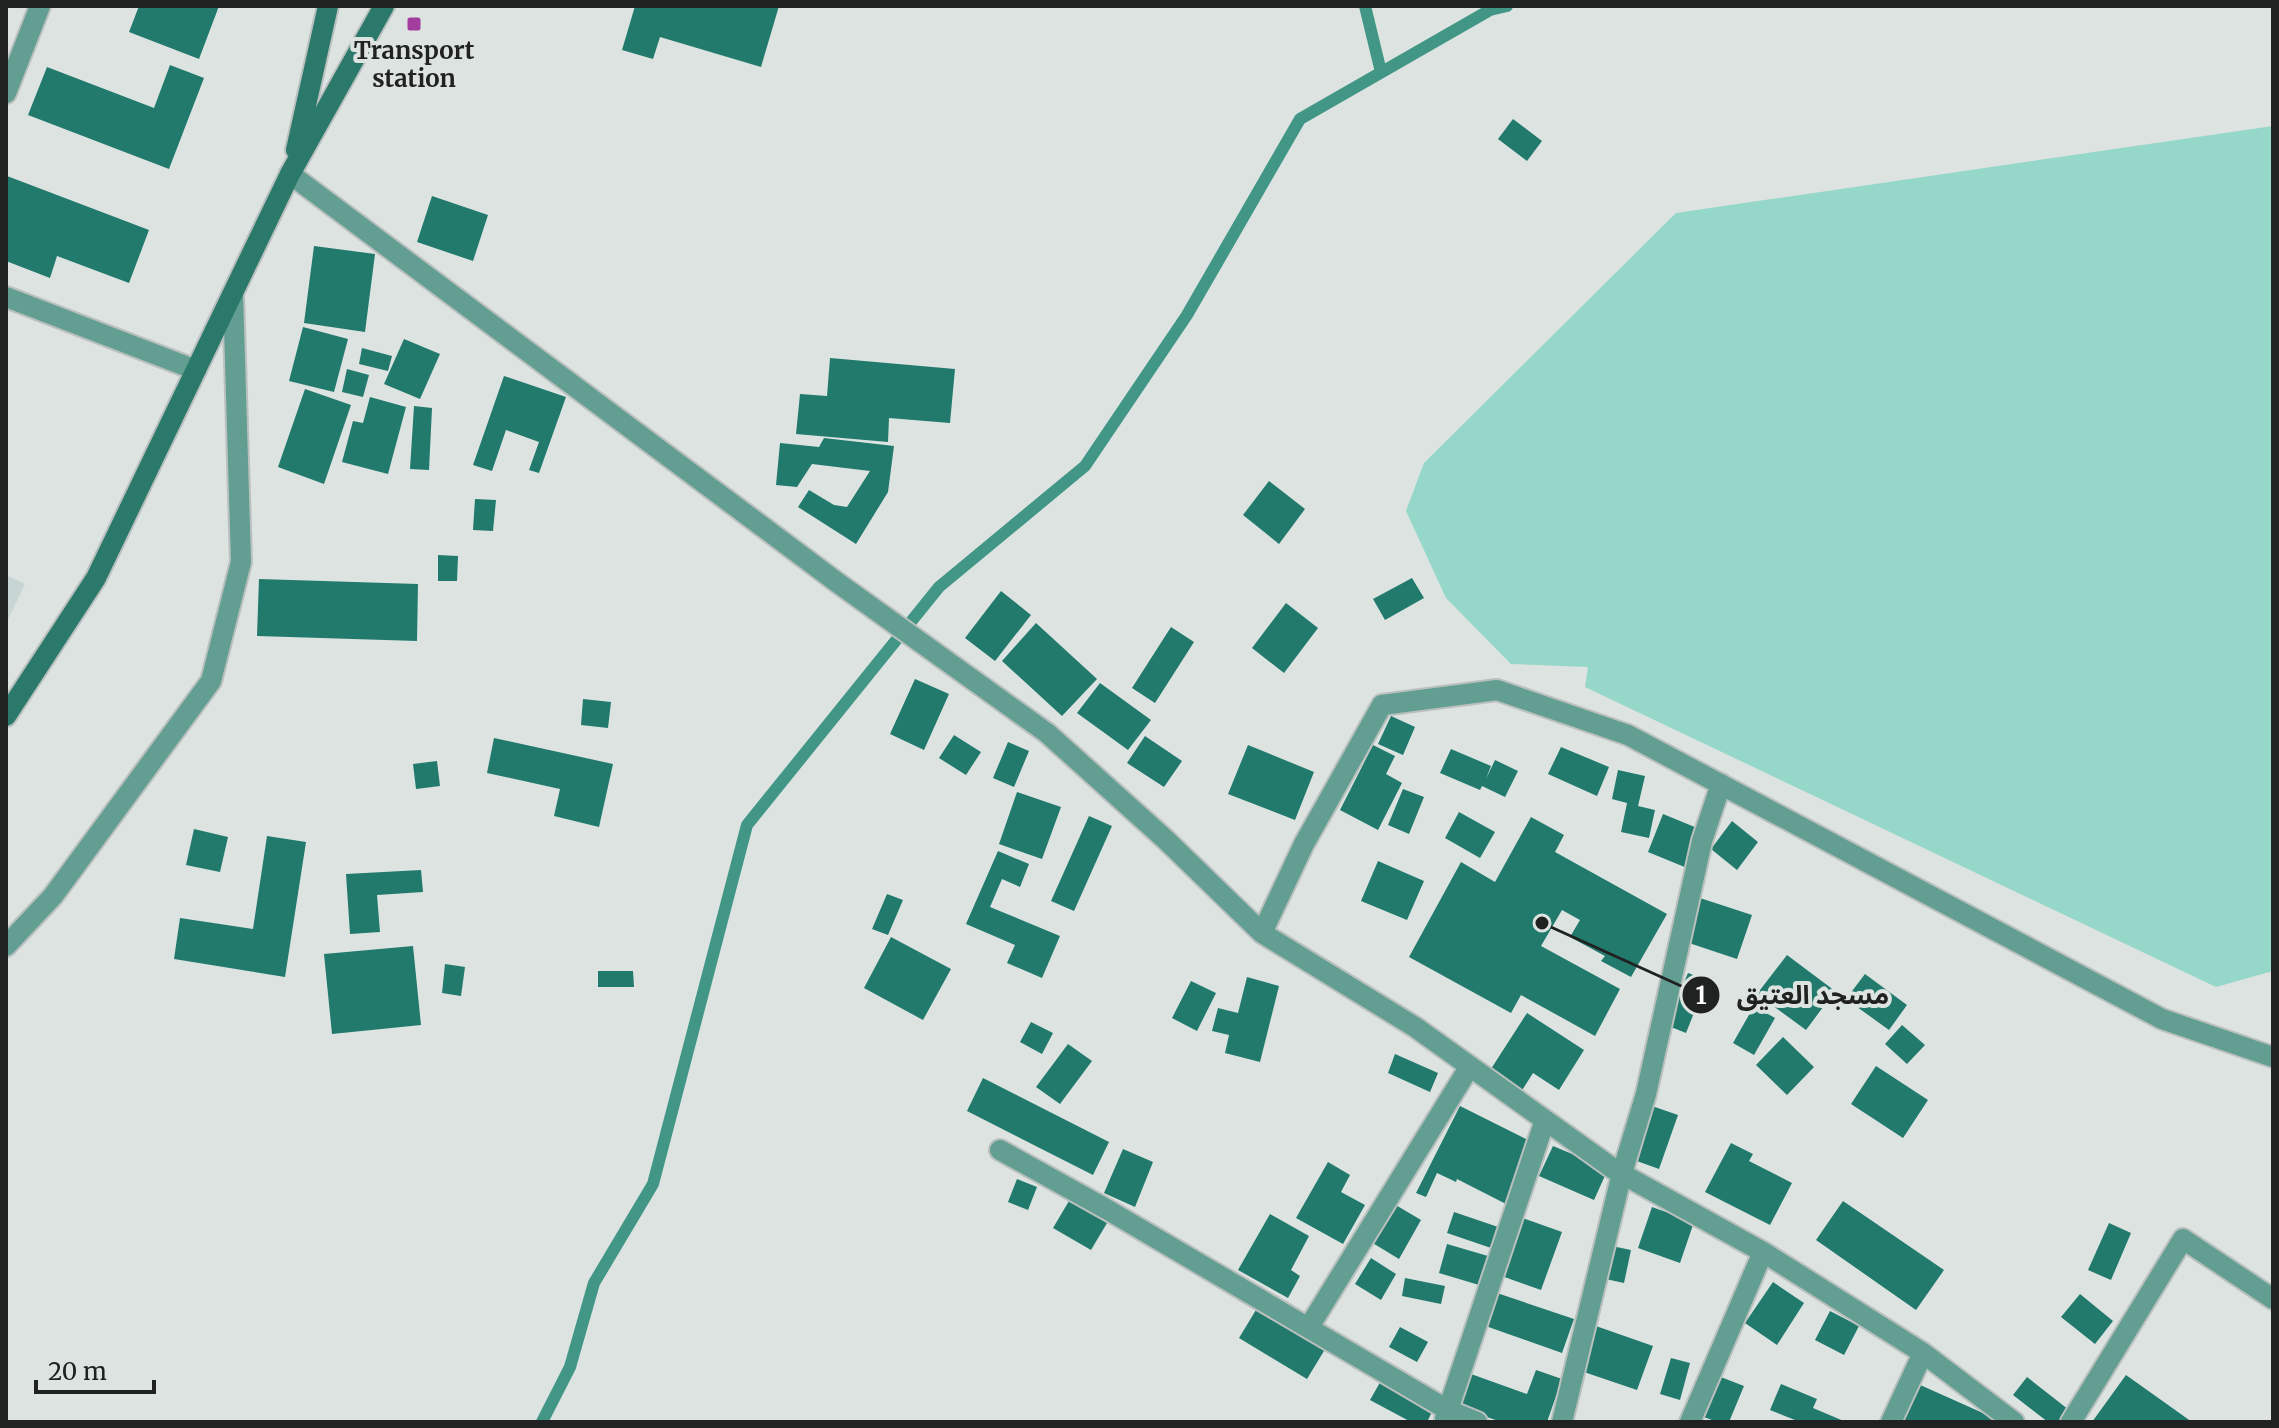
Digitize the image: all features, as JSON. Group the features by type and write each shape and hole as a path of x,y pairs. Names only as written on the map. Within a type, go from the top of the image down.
{"main road":[{"path":"290,174 328,6"},
{"path":"6,716 96,578 290,174 384,6"}],"street":[{"path":"6,93 12,56 40,6"},
{"path":"290,174 838,583 1047,733 1165,839 1262,933 1415,1027 1622,1173 1763,1252 1923,1353 2014,1422"},
{"path":"6,946 53,896 211,681 241,562 233,293"},
{"path":"6,297 196,370"},
{"path":"1262,933 1304,844 1382,705 1497,690 1628,735 2162,1019 2273,1057"},
{"path":"1562,1422 1622,1173 1646,1094 1702,841 1721,784"},
{"path":"1309,1327 1470,1066"},
{"path":"1446,1416 1545,1120"},
{"path":"1000,1150 1309,1327 1446,1416 1477,1422"},
{"path":"2071,1422 2183,1239 2273,1299"},
{"path":"1690,1422 1763,1252"},
{"path":"1891,1422 1923,1353"}],"shaded area":[{"path":"6,575 25,584 6,624"}],"green space":[{"path":"2273,126 2273,971 2216,987 1585,687 1588,667 1511,664 1446,598 1406,511 1424,463 1676,213"}],"building":[{"path":"139,6 219,6 199,59 129,32"},
{"path":"635,6 779,6 761,67 660,37 653,59 622,50"},
{"path":"170,65 204,78 169,169 28,115 47,67 154,108"},
{"path":"1513,119 1542,141 1527,161 1498,139"},
{"path":"7,176 149,230 129,283 57,256 50,278 6,261"},
{"path":"432,196 488,215 473,261 417,242"},
{"path":"314,246 375,254 365,332 304,323"},
{"path":"303,327 348,339 334,392 289,381"},
{"path":"404,339 440,354 420,399 384,384"},
{"path":"362,348 392,356 388,371 359,364"},
{"path":"830,358 955,369 950,423 889,418 888,442 796,434 800,394 827,396"},
{"path":"347,369 369,375 363,397 342,392"},
{"path":"504,376 566,397 539,473 529,470 539,442 506,430 492,471 473,465"},
{"path":"305,389 351,405 324,484 278,467"},
{"path":"370,397 406,407 388,474 342,462 353,421 363,423"},
{"path":"414,406 432,408 429,470 410,469"},
{"path":"824,438 894,446 888,492 856,544 798,507 809,490 834,505 847,507 870,471 812,464 797,487 776,485 780,443 819,447"},
{"path":"1269,481 1305,509 1279,544 1243,515"},
{"path":"475,499 496,500 493,531 473,530"},
{"path":"438,555 458,556 457,581 438,581"},
{"path":"1412,578 1424,598 1385,620 1373,599"},
{"path":"259,579 418,584 417,641 257,636"},
{"path":"1001,591 1031,615 995,661 965,638"},
{"path":"1286,603 1318,628 1284,673 1252,648"},
{"path":"1036,623 1097,679 1062,716 1002,661"},
{"path":"1171,627 1194,642 1155,703 1132,688"},
{"path":"915,679 949,694 924,750 890,734"},
{"path":"1100,683 1151,720 1128,750 1077,713"},
{"path":"583,699 611,702 608,728 581,725"},
{"path":"1391,716 1415,727 1403,755 1378,744"},
{"path":"954,735 981,752 966,775 939,758"},
{"path":"1145,736 1182,761 1164,787 1127,763"},
{"path":"494,738 613,764 599,827 554,816 560,789 487,773"},
{"path":"1008,742 1029,751 1014,787 993,778"},
{"path":"1248,745 1314,772 1295,820 1228,794"},
{"path":"1373,745 1395,756 1386,774 1402,783 1378,830 1340,810"},
{"path":"1561,747 1609,767 1597,796 1548,774"},
{"path":"1451,749 1491,766 1486,779 1495,760 1518,771 1505,797 1440,773"},
{"path":"437,761 440,786 416,789 413,764"},
{"path":"1618,770 1645,776 1638,806 1655,810 1649,838 1621,832 1627,803 1612,799"},
{"path":"1403,789 1424,797 1409,834 1388,825"},
{"path":"1017,792 1061,807 1042,859 999,844"},
{"path":"1459,812 1495,832 1480,858 1445,838"},
{"path":"1663,814 1702,830 1687,868 1648,852"},
{"path":"1089,816 1112,826 1074,911 1051,901"},
{"path":"1531,817 1564,835 1555,852 1667,914 1631,977 1601,961 1605,956 1570,937 1580,920 1562,910 1541,946 1620,989 1595,1036 1521,995 1511,1013 1409,957 1461,862 1495,882"},
{"path":"1732,821 1758,842 1737,870 1711,849"},
{"path":"194,829 228,837 220,872 186,865"},
{"path":"267,836 306,842 285,977 174,959 180,918 253,929"},
{"path":"998,851 1029,864 1020,887 1002,879 990,907 1060,936 1042,978 1007,963 1015,945 966,924"},
{"path":"1378,861 1424,881 1407,920 1361,901"},
{"path":"421,870 423,892 377,895 380,932 350,934 346,874"},
{"path":"887,894 903,900 888,935 872,929"},
{"path":"1700,898 1752,915 1737,959 1686,942"},
{"path":"891,937 951,969 923,1020 864,988"},
{"path":"413,946 421,1025 332,1034 324,954"},
{"path":"1787,955 1835,991 1806,1030 1757,994"},
{"path":"445,964 465,967 461,996 442,993"},
{"path":"598,971 633,971 634,987 598,987"},
{"path":"1688,973 1707,980 1686,1033 1666,1025"},
{"path":"1865,974 1907,1005 1889,1030 1846,999"},
{"path":"1247,977 1279,986 1260,1062 1225,1053 1229,1035 1212,1031 1218,1008 1238,1013"},
{"path":"1191,981 1216,993 1197,1031 1172,1018"},
{"path":"1754,1006 1775,1018 1754,1055 1733,1043"},
{"path":"1527,1013 1584,1050 1559,1090 1533,1073 1521,1092 1489,1072"},
{"path":"1031,1022 1053,1033 1042,1054 1020,1042"},
{"path":"1902,1025 1925,1045 1907,1064 1885,1044"},
{"path":"1783,1037 1814,1067 1787,1095 1756,1065"},
{"path":"1068,1044 1092,1061 1060,1104 1036,1087"},
{"path":"1395,1054 1438,1073 1430,1092 1388,1073"},
{"path":"1876,1066 1928,1100 1903,1138 1851,1104"},
{"path":"983,1078 1109,1142 1093,1175 967,1111"},
{"path":"1460,1106 1532,1142 1506,1204 1457,1179 1456,1182 1437,1173 1426,1197 1416,1193"},
{"path":"1652,1106 1678,1115 1659,1169 1634,1160"},
{"path":"1731,1143 1753,1154 1749,1161 1792,1183 1770,1225 1705,1192"},
{"path":"1553,1146 1608,1169 1594,1200 1539,1176"},
{"path":"1123,1149 1153,1162 1135,1207 1104,1193"},
{"path":"1328,1162 1350,1175 1341,1192 1365,1205 1343,1244 1296,1218"},
{"path":"1017,1179 1037,1187 1028,1210 1008,1202"},
{"path":"1069,1201 1107,1223 1091,1250 1053,1228"},
{"path":"1843,1201 1944,1270 1916,1310 1816,1240"},
{"path":"1394,1204 1421,1220 1399,1259 1371,1242"},
{"path":"1652,1207 1694,1222 1680,1263 1638,1248"},
{"path":"1454,1212 1504,1229 1497,1250 1447,1233"},
{"path":"1270,1214 1309,1236 1291,1270 1300,1276 1288,1298 1238,1270"},
{"path":"1520,1217 1562,1232 1541,1290 1499,1275"},
{"path":"2109,1223 2131,1233 2111,1280 2088,1270"},
{"path":"1447,1244 1488,1256 1479,1285 1439,1273"},
{"path":"1607,1245 1631,1250 1624,1283 1601,1278"},
{"path":"1371,1258 1396,1274 1381,1300 1355,1284"},
{"path":"1405,1278 1445,1286 1441,1304 1402,1296"},
{"path":"1773,1282 1804,1303 1777,1345 1745,1323"},
{"path":"1491,1291 1574,1319 1562,1353 1480,1324"},
{"path":"2080,1294 2113,1321 2095,1344 2061,1317"},
{"path":"1262,1300 1330,1341 1307,1379 1239,1338"},
{"path":"1830,1311 1859,1326 1844,1355 1815,1340"},
{"path":"1593,1325 1653,1346 1637,1390 1578,1370"},
{"path":"1400,1327 1428,1342 1417,1362 1389,1347"},
{"path":"1671,1358 1690,1363 1680,1400 1660,1394"},
{"path":"1536,1370 1562,1379 1547,1422 1501,1422 1459,1407 1471,1374 1527,1394"},
{"path":"1713,1374 1744,1386 1729,1422 1717,1422 1696,1414"},
{"path":"2126,1375 2192,1422 2092,1422"},
{"path":"2027,1377 2069,1410 2059,1422 2048,1422 2013,1395"},
{"path":"1382,1379 1434,1408 1427,1422 1411,1422 1370,1400"},
{"path":"1781,1384 1817,1399 1813,1408 1846,1422 1800,1422 1770,1410"},
{"path":"1918,1384 2003,1422 1901,1422"}],"waterway":[{"path":"1365,6 1381,72"},
{"path":"542,1422 570,1367 594,1283 653,1184 747,825 939,587 1085,466 1187,315 1300,119 1490,10 1507,6"}],"place":[{"name":"Transport station","path":"414,24"},
{"name":"مسجد العتيق","path":"1542,923"}]}
